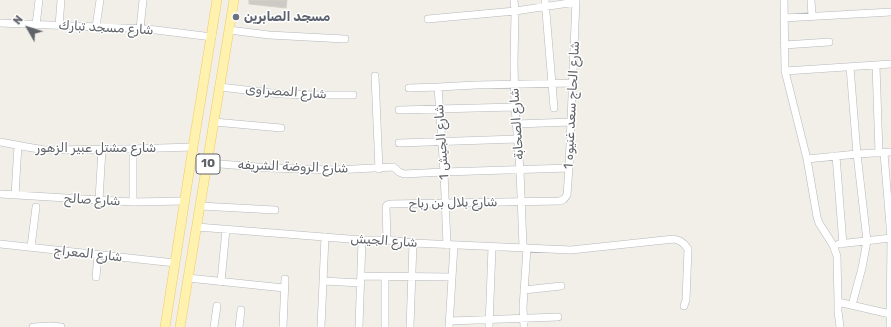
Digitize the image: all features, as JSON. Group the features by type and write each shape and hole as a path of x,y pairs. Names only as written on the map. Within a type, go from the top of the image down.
{"main road":[{"name":"10","path":"165,327 217,0"},
{"name":"10","path":"180,327 234,0"},
{"path":"207,65 223,68"}],"street":[{"path":"36,25 39,0"},
{"path":"58,26 61,0"},
{"path":"96,27 100,0"},
{"path":"140,29 143,0"},
{"name":"شارع الصحابة","path":"514,0 514,85 525,248 524,327"},
{"path":"784,0 785,71 807,159 817,217 819,223 833,245 837,256 838,311 840,327"},
{"path":"811,0 812,16"},
{"path":"428,19 515,11 545,3 576,1"},
{"name":"شارع الحاج سعد غنيوه 1","path":"555,201 564,199 567,195 576,1"},
{"path":"545,3 554,108"},
{"path":"784,18 891,12"},
{"name":"شارع مسجد تبارك","path":"0,23 140,29 212,37"},
{"path":"229,30 269,35 345,39"},
{"path":"784,45 829,42"},
{"path":"785,71 891,64"},
{"path":"876,65 885,153 891,238 890,327"},
{"path":"850,67 857,154 867,241 862,268 852,305"},
{"path":"375,76 379,169"},
{"path":"409,88 573,83"},
{"name":"شارع المصراوى","path":"220,87 280,94 353,95"},
{"name":"شارع الجيش 1","path":"438,87 446,204 451,245 452,278 449,324"},
{"path":"399,110 515,107"},
{"path":"214,122 281,128"},
{"path":"516,124 571,122"},
{"path":"399,143 517,139"},
{"name":"شارع مشتل عبير الزهور","path":"0,142 45,150 193,147"},
{"path":"15,195 18,145"},
{"path":"133,148 133,202"},
{"path":"99,200 102,149"},
{"path":"807,159 885,153"},
{"path":"836,156 843,244"},
{"name":"شارع الروضة الشريفه","path":"208,162 278,168 335,170 393,168 404,174 569,168"},
{"name":"شارع صالح","path":"0,194 133,202 185,201"},
{"name":"شارع بلال بن رباح","path":"386,240 387,205 555,201"},
{"path":"200,206 275,210"},
{"path":"31,247 36,207"},
{"name":"شارع الجيش","path":"197,228 412,243 571,250 674,239 680,241 688,249 686,300 684,306"},
{"path":"221,282 226,229"},
{"path":"321,327 325,237"},
{"path":"833,245 891,238"},
{"path":"359,327 362,240"},
{"path":"410,327 412,243"},
{"name":"شارع المعراج","path":"0,244 175,263"},
{"path":"489,323 492,247"},
{"path":"96,277 98,255"},
{"path":"323,281 361,280 385,277 452,278"},
{"path":"385,277 385,327"},
{"path":"188,278 284,288"},
{"path":"283,327 284,279"},
{"path":"524,290 561,286"},
{"path":"838,302 890,314"},
{"path":"214,327 217,306"},
{"path":"239,327 241,310"},
{"path":"449,324 489,323 524,318 558,317"},
{"path":"33,327 61,327"}],"building":[{"path":"249,0 287,0 286,8 249,4"}],"place":[{"name":"مسجد الصابرين","path":"236,17"}]}
